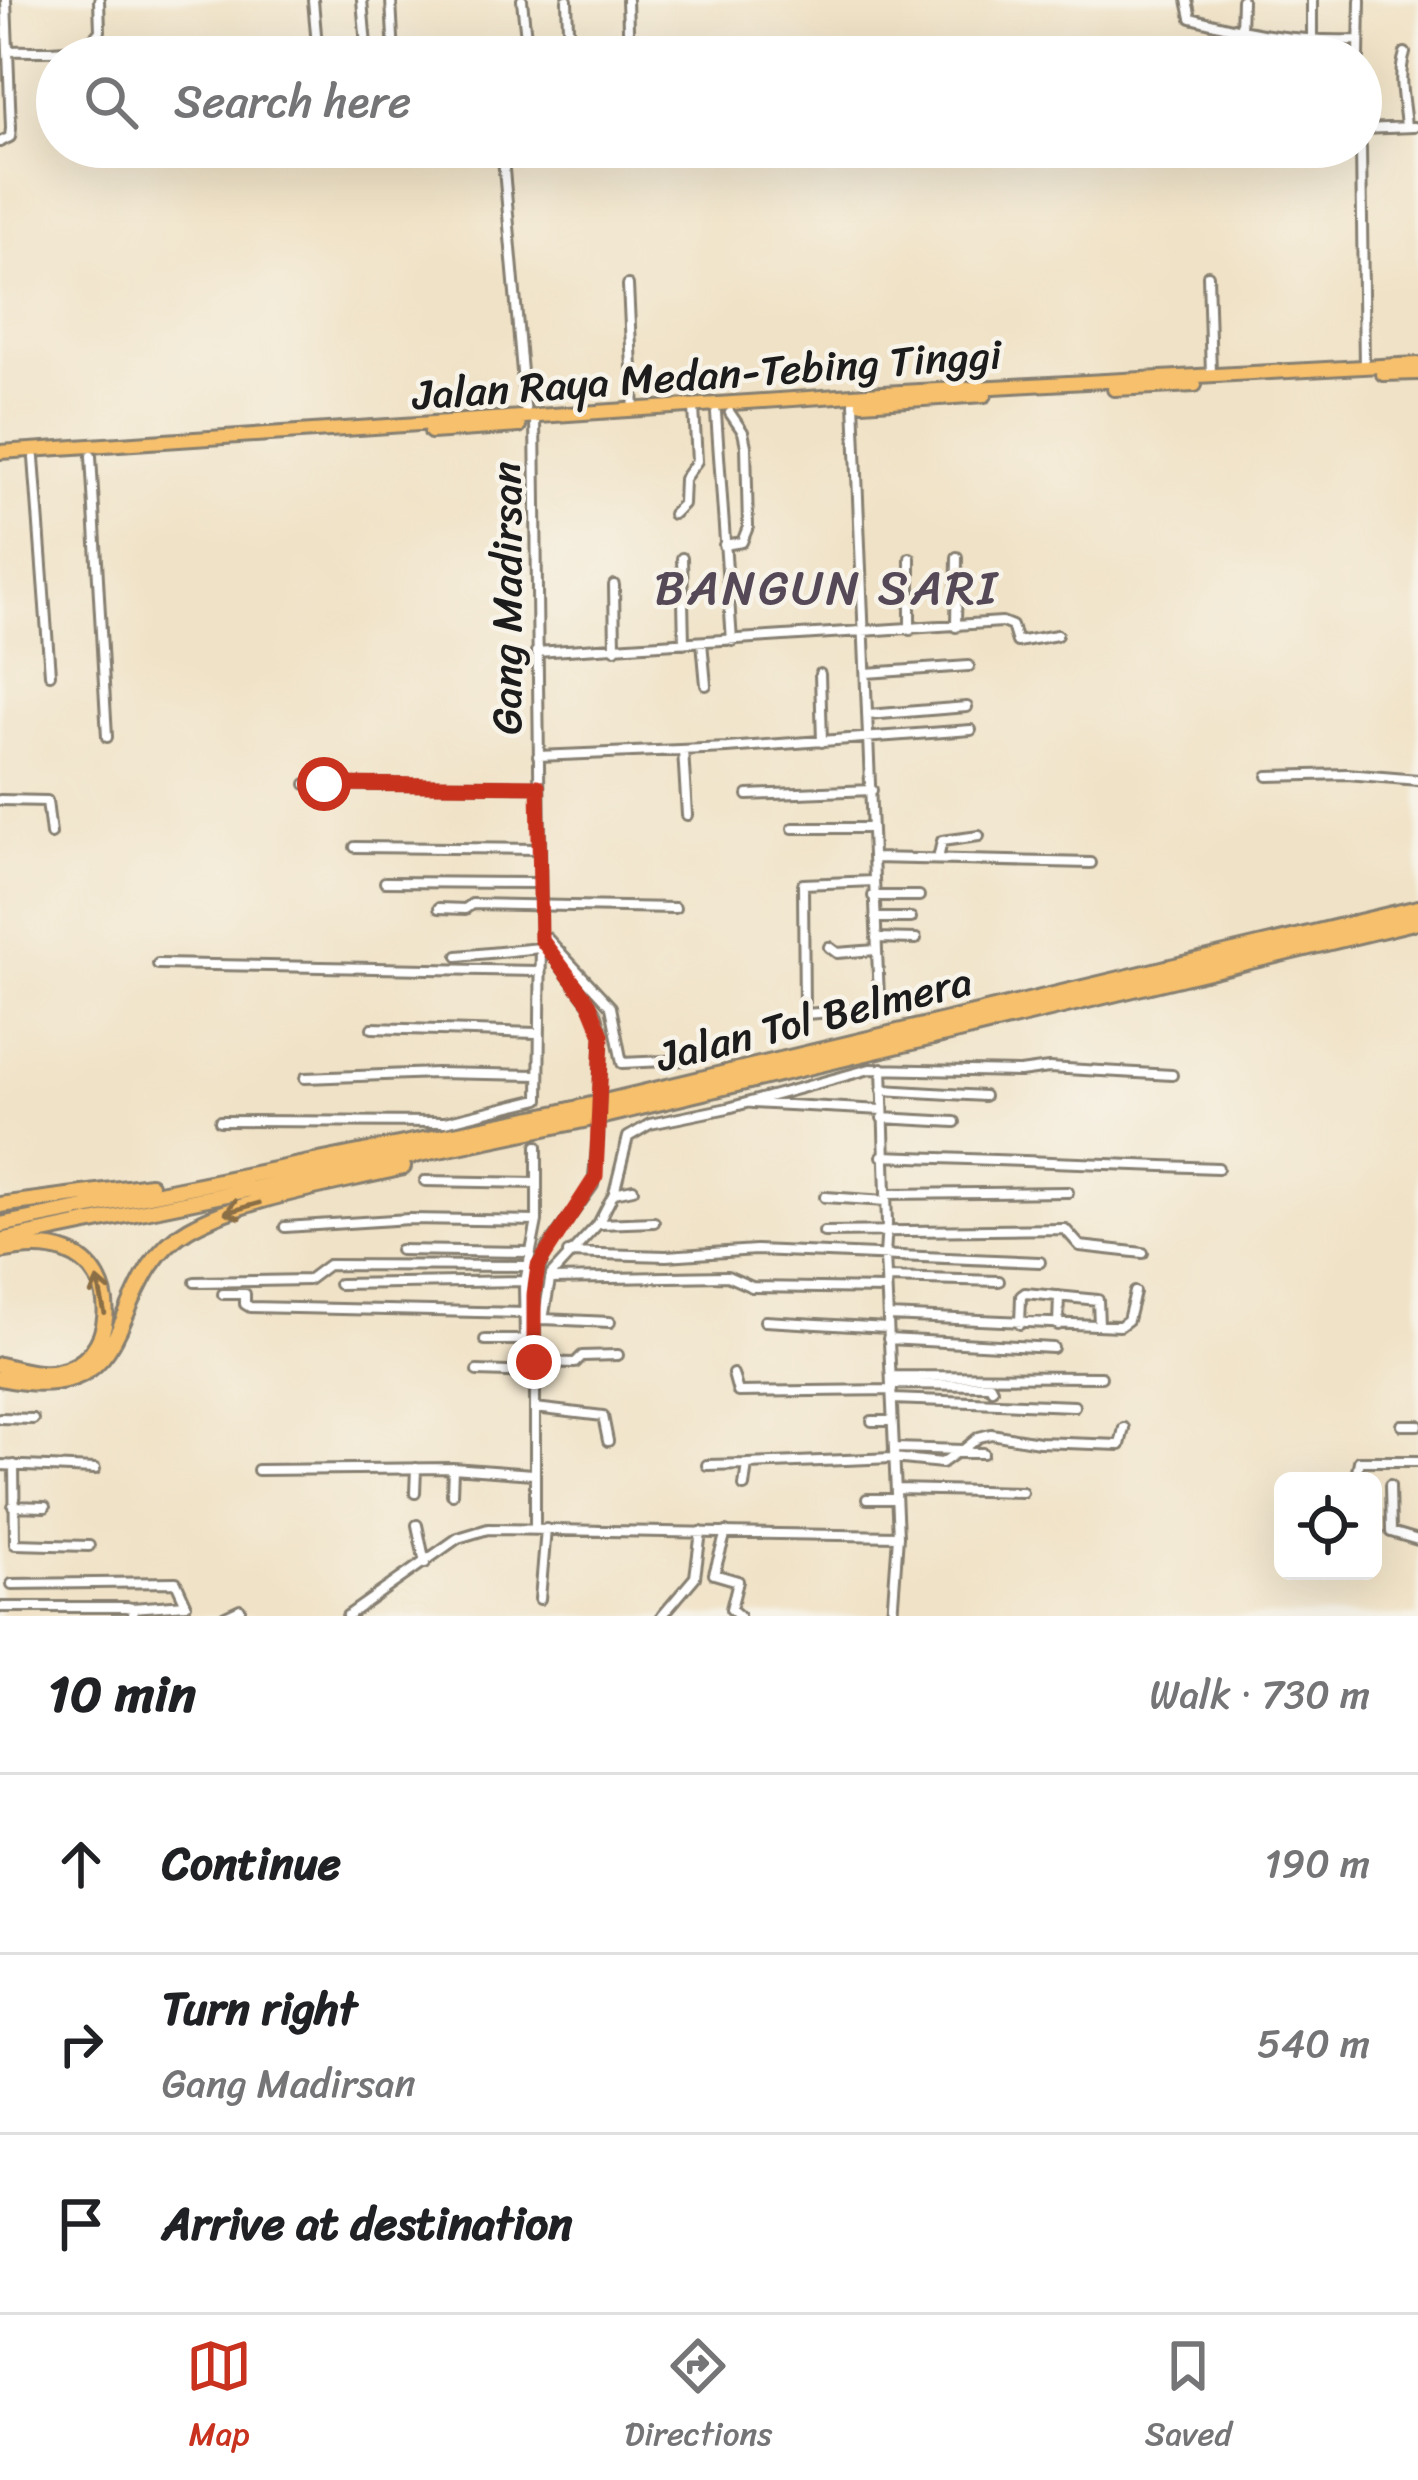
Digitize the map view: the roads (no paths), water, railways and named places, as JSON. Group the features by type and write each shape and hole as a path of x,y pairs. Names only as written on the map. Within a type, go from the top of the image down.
{"highway":[{"name":"Jalan Raya Medan-Tebing Tinggi","path":"0,456 694,411 882,393 1418,368"},
{"name":"Jalan Raya Medan-Tebing Tinggi","path":"0,456 91,456 634,411 723,413 1418,368"},
{"name":"Jalan Tol Belmera","path":"223,1178 558,1113 1418,908"},
{"name":"Jalan Tol Belmera","path":"476,1144 1418,921"},
{"path":"0,1241 476,1144"},
{"path":"0,1378 58,1383 92,1368 115,1341 157,1255 190,1228 224,1213 476,1144"},
{"path":"0,1205 223,1178"},
{"path":"0,1225 223,1178"},
{"path":"0,1251 37,1246 78,1257 97,1275 106,1307 100,1339 80,1363 46,1374 0,1366"}],"street":[{"path":"0,142 10,137 6,0"},
{"path":"96,36 100,31 99,0"},
{"path":"313,0 316,36"},
{"path":"362,0 365,36"},
{"path":"391,0 393,36"},
{"path":"522,0 526,36"},
{"path":"566,0 568,36"},
{"path":"627,0 628,36"},
{"path":"1187,0 1191,18 1275,36"},
{"path":"1237,36 1243,0"},
{"path":"1312,0 1312,36"},
{"path":"1359,36 1360,0"},
{"path":"8,51 36,50"},
{"path":"1382,128 1410,127 1400,94 1405,53"},
{"name":"Gang Madirsan","path":"504,168 532,419 539,1075"},
{"path":"1361,168 1364,367"},
{"path":"1208,275 1211,376"},
{"path":"628,285 634,411"},
{"path":"854,403 872,790 871,828 873,858 874,881 874,896 876,938 876,1009 804,1014 803,884 874,881"},
{"path":"673,514 683,504 684,479 697,460 694,411"},
{"path":"723,413 745,437 748,527 742,542 724,545"},
{"path":"723,413 724,545 732,641"},
{"path":"91,456 107,737"},
{"path":"34,458 50,674"},
{"path":"956,627 957,557"},
{"path":"682,558 684,643"},
{"path":"910,558 910,630"},
{"path":"614,585 615,649"},
{"path":"536,652 1010,623 1016,642 1057,635"},
{"path":"702,642 706,685"},
{"path":"866,673 969,666"},
{"path":"820,674 822,742"},
{"path":"868,715 968,706"},
{"path":"538,755 970,730"},
{"path":"683,750 687,815"},
{"path":"1268,776 1418,779"},
{"path":"306,784 538,786"},
{"path":"748,795 872,790"},
{"path":"0,800 44,799 49,804 51,834"},
{"path":"793,827 871,828"},
{"path":"938,859 942,841 980,836"},
{"path":"355,847 540,849"},
{"path":"873,858 1091,863"},
{"path":"385,882 539,883"},
{"path":"874,896 919,896"},
{"path":"439,908 466,909 472,904 675,908"},
{"path":"875,918 911,918"},
{"path":"458,956 541,944 551,938 611,1007 622,1063 686,1060"},
{"path":"876,938 916,939"},
{"path":"540,1599 541,1527 533,1474 534,1368 529,1340 538,1266 593,1185 602,1035 597,1015 541,944"},
{"path":"829,947 837,953 876,950"},
{"path":"158,964 538,971"},
{"path":"372,1028 537,1034"},
{"path":"534,1317 550,1279 598,1224 614,1193 628,1137 636,1130 882,1068 1020,1072 1049,1068 1172,1075"},
{"path":"882,1068 884,1255 898,1536 892,1616"},
{"path":"220,1121 445,1122 538,1099 539,1075 305,1078"},
{"path":"882,1090 984,1096"},
{"path":"748,1103 955,1122"},
{"path":"534,1317 524,1281 537,1222 537,1146"},
{"path":"882,1156 1217,1168"},
{"path":"425,1181 537,1183"},
{"path":"614,1193 633,1189"},
{"path":"825,1197 1068,1192"},
{"path":"285,1227 409,1219 537,1222"},
{"path":"598,1224 654,1222"},
{"path":"824,1232 1065,1228 1080,1246 1143,1253"},
{"path":"400,1250 530,1252"},
{"path":"568,1253 666,1256 735,1251 1040,1262"},
{"path":"195,1282 308,1280 328,1265 526,1266"},
{"path":"550,1279 727,1276 752,1287 999,1281"},
{"path":"339,1284 524,1281"},
{"path":"888,1316 1126,1325 1136,1292"},
{"path":"223,1294 245,1294 250,1307 610,1322"},
{"path":"1020,1324 1022,1294 1097,1300 1099,1325"},
{"path":"1058,1325 1060,1296"},
{"path":"765,1321 887,1328"},
{"path":"888,1339 1052,1348"},
{"path":"485,1340 529,1340"},
{"path":"477,1371 618,1355"},
{"path":"734,1374 738,1392 990,1385 992,1390"},
{"path":"892,1387 1101,1377"},
{"path":"892,1387 1074,1406"},
{"path":"535,1408 603,1416 608,1441"},
{"path":"0,1418 33,1419"},
{"path":"872,1421 892,1421"},
{"path":"1402,1425 1418,1425"},
{"path":"707,1465 963,1450 979,1437 992,1435 1120,1445 1124,1428"},
{"path":"894,1453 942,1462 961,1452 982,1453"},
{"path":"1357,1472 1359,1461 1418,1461"},
{"path":"744,1486 747,1464"},
{"path":"0,1465 95,1469"},
{"path":"14,1466 13,1539 19,1547 89,1546"},
{"path":"415,1493 416,1468"},
{"path":"258,1470 453,1468 533,1474"},
{"path":"452,1494 453,1468"},
{"path":"1390,1485 1391,1532 1418,1540"},
{"path":"867,1499 896,1494 1022,1492"},
{"path":"14,1506 45,1507"},
{"path":"417,1525 425,1563"},
{"path":"347,1616 472,1532 541,1527 898,1536"},
{"path":"662,1616 695,1577 701,1532"},
{"path":"726,1532 714,1574 738,1581 731,1610 740,1616"},
{"path":"0,1607 133,1612 186,1604 176,1582 12,1584"},
{"path":"225,1616 240,1609"}],"district":[{"name":"BANGUN SARI","path":"827,587"}]}
